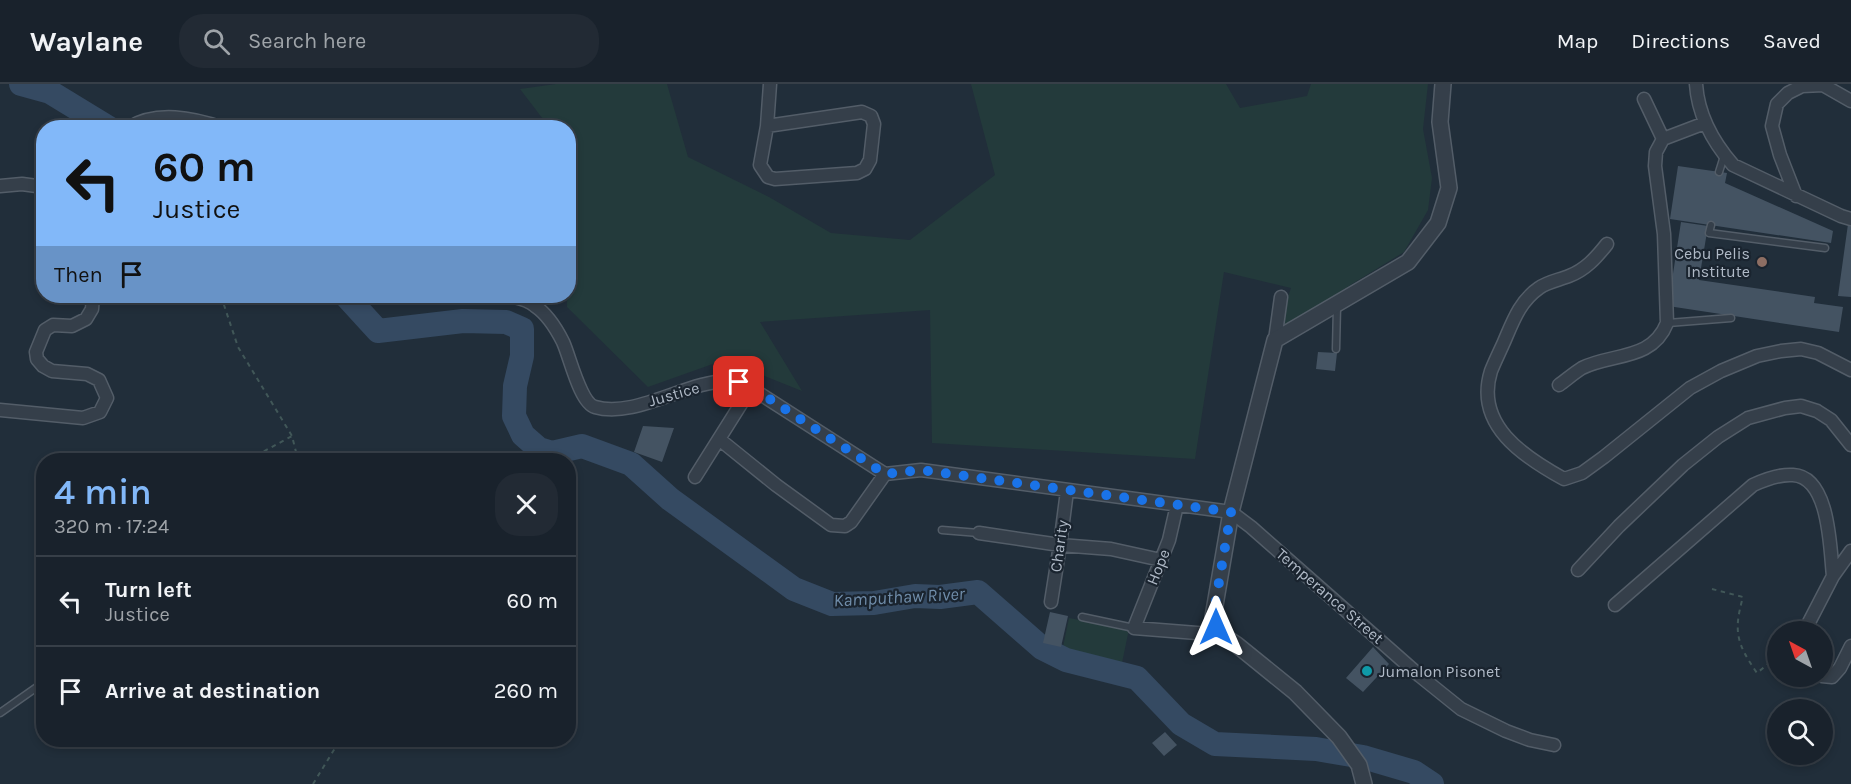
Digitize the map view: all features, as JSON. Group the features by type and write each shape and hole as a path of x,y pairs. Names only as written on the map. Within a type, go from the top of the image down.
{"street":[{"path":"767,126 862,112 871,116 874,124 870,160 865,169 857,173 775,179 768,177 760,165 767,126 770,84"},
{"path":"1275,340 1408,262 1438,223 1449,188 1440,122 1443,84"},
{"path":"1696,84 1705,123 1724,155 1733,165 1796,196 1851,219"},
{"path":"1796,196 1780,155 1772,126 1777,104 1788,93 1802,86 1823,85 1850,99"},
{"path":"1644,99 1664,139"},
{"path":"146,120 161,117 194,120"},
{"path":"1559,385 1582,368 1652,345 1662,335 1667,323 1664,234 1655,166 1656,152 1664,139 1705,123"},
{"path":"0,186 22,184 36,186"},
{"path":"1607,244 1594,261 1572,275 1539,287 1519,307 1491,373 1488,390 1490,414 1508,441 1537,464 1564,479 1582,473 1690,388 1721,371 1758,356 1801,349 1818,353 1851,370"},
{"path":"1281,297 1275,340 1231,512 1213,617 1222,635 1294,692 1340,737 1359,765 1364,784"},
{"path":"0,410 83,418 100,412 107,398 99,380 87,374 52,370 43,366 37,359 36,352 45,330 53,325 72,326 86,320 92,303"},
{"name":"Justice","path":"529,303 534,305 552,325 563,343 585,399 593,407 624,408 706,385 728,381 739,382 751,387 885,474"},
{"path":"695,477 751,387"},
{"path":"1578,570 1619,526 1683,465 1718,437 1748,418 1801,406 1817,411 1831,420 1851,445"},
{"path":"719,439 776,486 831,525 845,526 851,522 885,474 921,470 1231,512"},
{"path":"1615,605 1753,484 1773,477 1796,475 1812,484 1821,499 1827,522 1833,576"},
{"name":"Charity","path":"1051,602 1067,490"},
{"name":"Hope","path":"1134,628 1169,540 1177,505"},
{"name":"Temperance Street","path":"1231,512 1461,709 1506,731 1530,740 1554,745"},
{"path":"979,533 1060,545 1111,549 1161,560"},
{"path":"1810,621 1833,576 1851,551"},
{"path":"1134,628 1222,635"},
{"path":"1833,676 1840,668 1851,646"}],"lane":[{"path":"1719,172 1724,155"},
{"path":"1711,225 1709,233 1825,248"},
{"path":"1336,349 1337,303"},
{"path":"1667,323 1731,318"},
{"path":"942,530 979,533"},
{"path":"1082,617 1134,628"},
{"path":"0,713 36,688"}],"path":[{"path":"223,303 238,346 292,436 296,453"},
{"path":"261,453 292,436"},
{"path":"1712,589 1743,597 1737,617 1738,636 1744,654 1757,673 1767,665"},
{"path":"313,784 336,747"}],"green space":[{"path":"556,84 667,84 688,157 769,197 831,233 910,240 995,175 971,84 1226,84 1240,108 1307,96 1311,84 1428,84 1423,129 1432,178 1428,210 1404,252 1286,328 1282,315 1291,288 1224,272 1195,459 932,443 930,310 760,322 802,391 724,360 648,387 567,307 567,303 576,303 576,120 544,120 520,89"},
{"path":"1069,618 1129,629 1122,663 1062,652"}],"building":[{"path":"1678,166 1727,173 1725,183 1833,231 1831,243 1670,219"},
{"path":"1681,222 1708,226 1699,280 1815,297 1814,303 1843,307 1839,332 1668,306"},
{"path":"1848,224 1851,225 1851,297 1838,296"},
{"path":"1318,352 1337,353 1335,371 1316,369"},
{"path":"643,426 674,428 662,462 634,452"},
{"path":"1050,612 1068,616 1061,647 1043,643"},
{"name":"Jumalon Pisonet","path":"1373,647 1389,664 1363,692 1346,678"},
{"path":"1165,732 1177,745 1164,756 1152,743"}],"waterway":[{"name":"Kamputhaw River","path":"21,84 50,92 96,120"},
{"name":"Kamputhaw River","path":"352,303 378,331 463,321 506,322 522,329 522,356 515,386 514,416 523,435 539,449 552,453"},
{"name":"Kamputhaw River","path":"552,453 582,446 631,464 670,499 794,589 832,604 874,603 915,596 940,597 978,592 1042,648 1066,660 1137,678 1181,724 1215,744 1316,749 1363,757 1414,772 1432,784"}],"place":[{"name":"Cebu Pelis Institute","path":"1762,262"},
{"name":"Jumalon Pisonet","path":"1367,671"}],"route":[{"path":"739,382 751,387 885,474 921,470 1231,512 1213,617 1216,627"}]}
